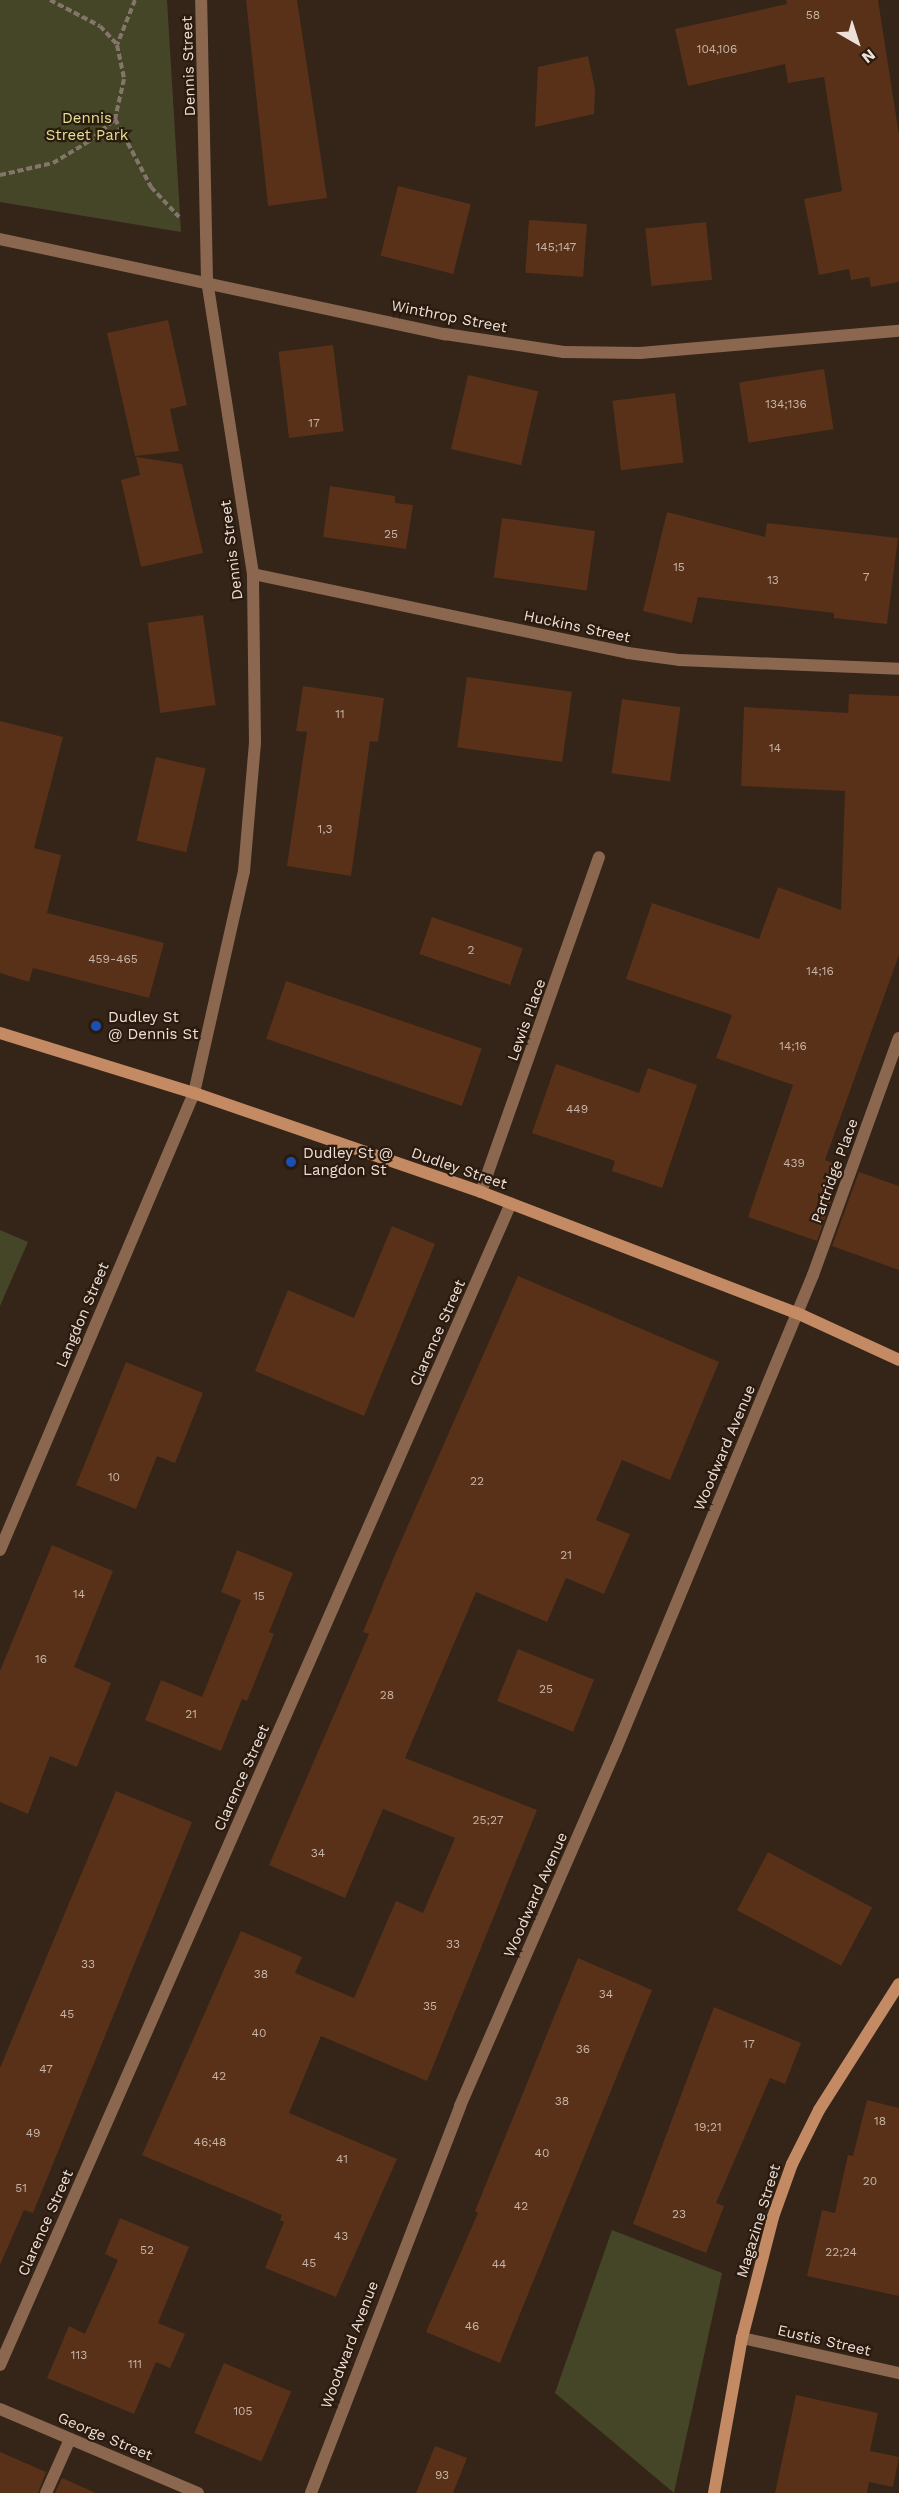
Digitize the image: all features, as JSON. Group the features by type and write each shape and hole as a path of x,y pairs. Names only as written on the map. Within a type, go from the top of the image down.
{"main road":[{"name":"Dudley Street","path":"0,1033 194,1093 481,1192 797,1313 899,1360"},
{"name":"Magazine Street","path":"714,2493 742,2338 773,2217 792,2163 835,2084 899,1984"}],"street":[{"name":"Dennis Street","path":"194,1093 244,871 255,743 253,574 207,280 201,0"},
{"name":"Winthrop Street","path":"0,239 207,280 445,334 564,352 640,353 899,331"},
{"name":"Huckins Street","path":"253,574 628,653 679,660 899,669"},
{"name":"Lewis Place","path":"481,1192 599,857"},
{"name":"Partridge Place","path":"797,1313 899,1038"},
{"name":"Langdon Street","path":"0,1550 194,1093"},
{"name":"Clarence Street","path":"0,2365 511,1203"},
{"name":"Woodward Avenue","path":"311,2493 460,2106 616,1749 797,1313"},
{"name":"Eustis Street","path":"742,2338 899,2373"},
{"name":"George Street","path":"0,2409 198,2493"},
{"path":"46,2493 70,2439"}],"path":[{"path":"0,175 53,163 88,142 115,119 124,80 117,45 100,26 50,0"},
{"path":"117,45 135,0"},
{"path":"115,119 151,187 186,225"}],"green space":[{"name":"Dennis Street Park","path":"0,0 167,0 181,232 0,202"},
{"path":"0,1230 28,1242 0,1306"},
{"path":"612,2230 722,2273 674,2493 555,2393"}],"building":[{"path":"246,0 297,0 327,198 268,206"},
{"path":"786,0 878,0 899,135 899,282 871,287 869,277 851,280 849,269 819,275 804,199 842,191 824,77 788,83 785,64 688,86 675,29 787,4"},
{"path":"588,56 595,89 594,114 535,127 538,67"},
{"path":"398,186 471,204 453,274 381,256"},
{"path":"529,220 587,224 583,277 525,273"},
{"path":"706,222 712,280 651,286 645,228"},
{"path":"168,320 187,405 170,409 179,451 135,456 107,333"},
{"path":"333,345 344,431 289,438 278,352"},
{"path":"824,369 834,429 749,443 739,382"},
{"path":"468,375 538,391 521,465 451,449"},
{"path":"675,393 684,462 621,470 612,401"},
{"path":"136,457 182,464 203,553 141,567 121,480 140,475"},
{"path":"330,486 395,496 395,503 413,505 406,549 323,537"},
{"path":"667,512 765,537 767,523 898,538 887,624 834,618 834,613 698,597 692,623 643,611"},
{"path":"502,518 595,531 587,590 494,577"},
{"path":"203,615 216,705 160,713 148,623"},
{"path":"467,677 572,692 562,762 457,747"},
{"path":"303,686 384,698 378,742 370,741 351,876 287,866 307,732 296,731"},
{"path":"849,694 899,696 899,955 825,1160 843,1167 817,1241 748,1217 793,1085 716,1058 732,1015 626,979 652,903 759,939 778,887 841,910 845,791 741,786 744,707 848,713"},
{"path":"622,699 680,707 670,781 612,773"},
{"path":"0,721 63,737 34,848 61,855 47,913 164,943 149,998 33,968 29,982 0,973"},
{"path":"156,757 206,768 186,852 137,841"},
{"path":"432,917 523,948 510,985 419,954"},
{"path":"286,981 482,1048 462,1106 266,1039"},
{"path":"556,1064 639,1093 648,1068 697,1085 662,1188 612,1171 615,1161 532,1133"},
{"path":"859,1172 899,1186 899,1270 832,1246"},
{"path":"392,1226 435,1244 364,1416 255,1371 288,1290 354,1318"},
{"path":"518,1276 719,1362 670,1480 622,1460 596,1520 630,1534 604,1594 566,1578 547,1622 476,1592 405,1758 537,1810 427,2081 321,2036 289,2113 397,2159 336,2297 265,2268 284,2222 280,2220 282,2215 142,2155 241,1931 302,1957 295,1973 354,1998 396,1901 423,1913 455,1838 383,1809 345,1898 269,1865 369,1634 363,1632 394,1557"},
{"path":"126,1362 203,1393 175,1463 157,1456 136,1509 76,1485"},
{"path":"52,1545 113,1571 74,1667 111,1683 77,1767 50,1756 28,1814 0,1802 0,1671"},
{"path":"237,1550 293,1573 269,1632 274,1634 247,1701 242,1699 221,1751 145,1720 161,1680 202,1697 241,1600 221,1592"},
{"path":"518,1649 594,1680 573,1732 497,1701"},
{"path":"116,1791 192,1822 33,2213 24,2210 0,2265 0,2068"},
{"path":"768,1852 872,1907 841,1966 737,1910"},
{"path":"578,1958 652,1990 500,2363 426,2332 478,2213 475,2211"},
{"path":"714,2007 801,2043 785,2084 770,2078 716,2203 724,2206 706,2253 633,2224"},
{"path":"867,2100 899,2108 899,2296 807,2276 822,2210 835,2213 848,2155 853,2156"},
{"path":"120,2218 189,2247 158,2323 185,2334 170,2368 156,2362 134,2414 47,2378 69,2326 85,2334 118,2260 105,2254"},
{"path":"224,2363 291,2392 262,2461 194,2433"},
{"path":"796,2395 878,2413 870,2451 899,2457 893,2487 869,2482 867,2493 775,2493"},
{"path":"435,2446 467,2458 453,2493 416,2493"},
{"path":"0,2452 46,2472 38,2493 0,2493"},
{"path":"62,2478 96,2493 55,2493"}],"place":[{"name":"Dudley St @ Dennis St","path":"96,1026"},
{"name":"Dudley St @ Langdon St","path":"291,1162"}]}
